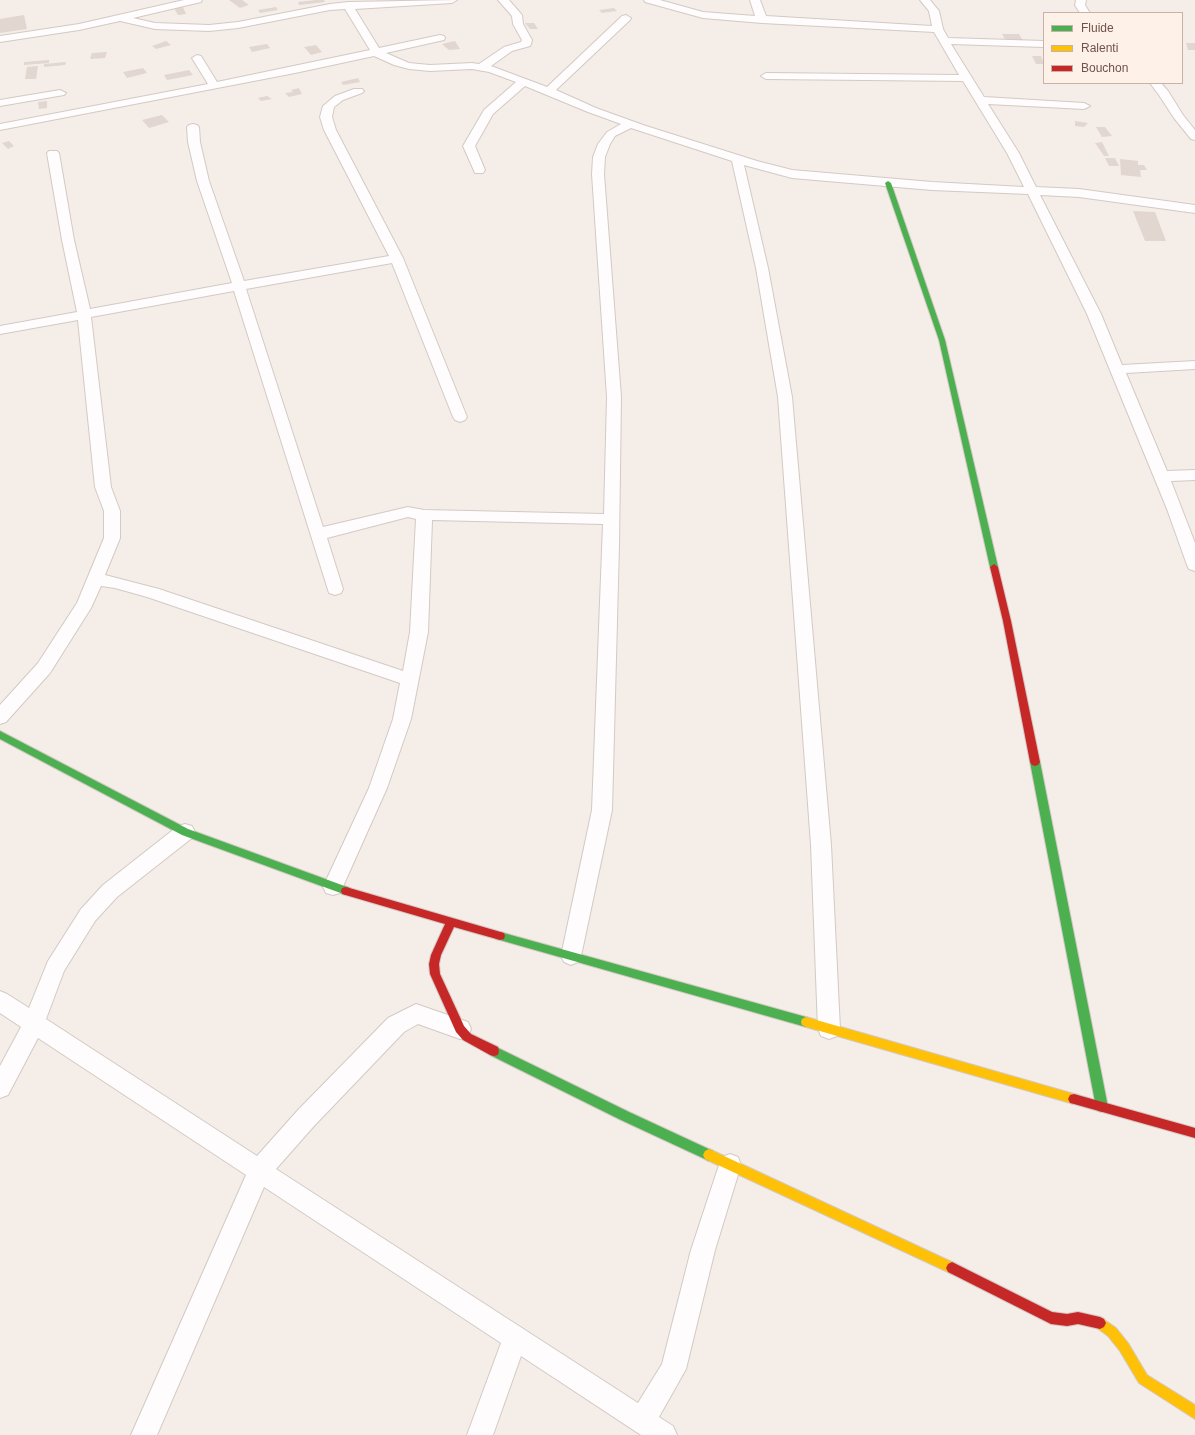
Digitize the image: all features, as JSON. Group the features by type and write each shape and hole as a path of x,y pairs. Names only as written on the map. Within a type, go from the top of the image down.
{"street":[{"path":"0,39 79,27 197,0"},
{"path":"122,18 155,26 209,28 238,25 330,7 452,0"},
{"path":"482,67 508,50 526,44 527,40 518,24 517,15 503,0"},
{"path":"649,0 694,14 762,20 938,29"},
{"path":"755,0 762,20"},
{"path":"925,0 934,10 938,29 965,78 1010,148 1094,314 1162,476 1195,565"},
{"path":"1080,0 1080,5 1084,12"},
{"path":"348,5 377,53 409,66 430,68 453,66 482,67 524,81 592,110 630,124 738,159 792,174 888,183 1079,193 1195,209"},
{"path":"549,91 626,18"},
{"path":"0,127 214,86 377,53 440,38"},
{"path":"944,41 1043,44"},
{"path":"197,58 214,86"},
{"path":"766,76 965,78"},
{"path":"479,170 469,146 488,112 524,81"},
{"path":"1156,84 1164,93 1178,116 1195,137"},
{"path":"358,91 339,98 329,106 326,117 330,130 397,258 460,417"},
{"path":"0,104 60,93"},
{"path":"980,100 1084,106"},
{"path":"571,956 602,810 612,519 614,397 598,174 599,157 604,144 611,134 630,124"},
{"path":"193,127 194,142 203,181 239,286 335,588"},
{"path":"0,717 44,668 85,604 112,538 112,511 103,487 84,315 68,240 53,153"},
{"path":"738,159 762,268 785,397 822,845 829,1029"},
{"path":"888,183 944,348 1007,621 1102,1107"},
{"path":"0,330 397,258"},
{"path":"1117,369 1195,365"},
{"path":"1162,476 1195,475"},
{"path":"319,534 408,512 424,515 612,519"},
{"path":"333,887 378,788 402,720 419,632 424,515"},
{"path":"95,579 115,582 153,593 410,680"},
{"path":"0,736 185,832 333,887 451,922 1195,1133"},
{"path":"0,1088 34,1024 55,968 88,915 110,891 185,832"},
{"path":"451,922 436,955 434,964 435,974 460,1029 467,1037 625,1116 978,1280 1051,1318 1067,1320 1078,1318 1099,1322 1112,1332 1124,1347 1143,1380 1195,1413"},
{"path":"0,1000 34,1024 664,1435"},
{"path":"144,1435 260,1171 316,1107 396,1025 416,1014 460,1029"},
{"path":"642,1421 673,1369 703,1250 730,1165"},
{"path":"480,1435 515,1337"}],"building":[{"path":"229,0 242,0 249,5 240,8"},
{"path":"324,0 325,2 299,5 298,2"},
{"path":"183,7 186,14 178,15 174,8"},
{"path":"276,7 278,10 260,13 258,10"},
{"path":"614,8 617,11 602,13 599,10"},
{"path":"24,15 27,29 0,33 0,19"},
{"path":"525,23 534,23 538,29 530,29"},
{"path":"1002,34 1019,34 1023,41 1006,41"},
{"path":"166,41 171,45 156,49 152,46"},
{"path":"455,41 460,49 449,50 442,44"},
{"path":"1186,43 1195,43 1195,50 1188,50"},
{"path":"267,44 270,48 252,52 249,47"},
{"path":"316,45 322,52 311,55 304,47"},
{"path":"107,52 105,58 90,59 92,53"},
{"path":"1032,56 1041,56 1043,64 1036,64"},
{"path":"49,60 49,63 24,65 24,62"},
{"path":"66,62 65,65 44,67 44,64"},
{"path":"38,66 36,79 25,79 27,67"},
{"path":"143,68 147,73 127,78 123,72"},
{"path":"189,70 193,75 167,80 164,75"},
{"path":"358,78 360,82 343,85 341,82"},
{"path":"299,88 302,94 289,97 285,93 293,92 291,90"},
{"path":"267,96 272,99 261,101 258,98"},
{"path":"47,101 47,108 39,109 38,102"},
{"path":"162,115 169,122 149,128 142,120"},
{"path":"1075,121 1088,123 1084,127 1075,126"},
{"path":"1096,127 1105,127 1112,136 1102,137"},
{"path":"9,141 14,146 8,149 2,143"},
{"path":"1102,142 1109,156 1104,156 1095,143"},
{"path":"1105,158 1115,158 1119,166 1109,166"},
{"path":"1120,159 1138,161 1138,165 1144,165 1147,170 1140,170 1141,177 1121,175"},
{"path":"1133,211 1155,212 1166,241 1145,241"}],"traffic: fast":[{"path":"888,183 942,340 994,567"},
{"path":"0,735 185,832 346,891"},
{"path":"1035,762 1102,1107"},
{"path":"500,936 806,1022"},
{"path":"494,1051 625,1116 709,1155"}],"traffic: slow":[{"path":"806,1022 1074,1099"},
{"path":"709,1155 952,1268"},
{"path":"1100,1323 1112,1332 1124,1347 1143,1379 1195,1413"}],"traffic: jam":[{"path":"994,567 1007,621 1035,762"},
{"path":"346,891 500,936"},
{"path":"451,922 436,955 434,964 435,974 460,1029 467,1037 494,1051"},
{"path":"1074,1099 1195,1133"},
{"path":"952,1268 1051,1318 1067,1320 1078,1318 1100,1323"}]}
